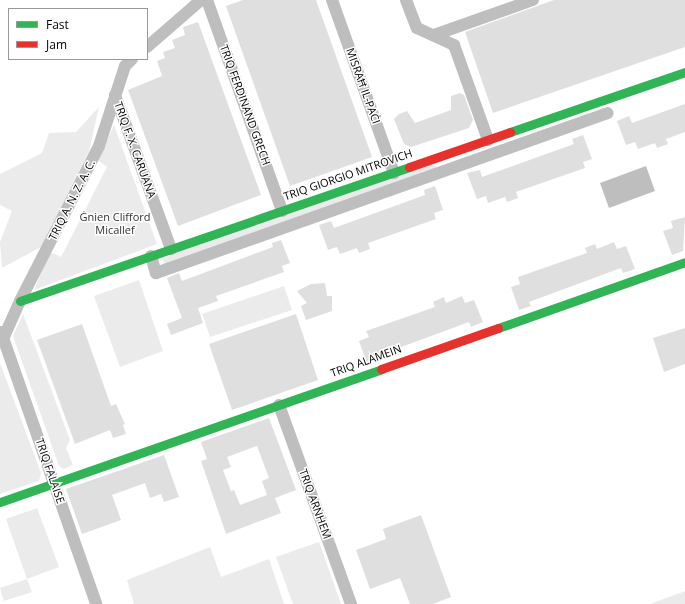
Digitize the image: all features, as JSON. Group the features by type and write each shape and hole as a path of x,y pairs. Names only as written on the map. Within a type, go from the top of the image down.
{"street":[{"path":"148,45 201,0"},
{"name":"TRIQ FERDINAND GRECH","path":"207,0 282,211"},
{"name":"MISRAĦ IL-PAĊI","path":"332,0 394,172"},
{"path":"406,0 417,28 454,46 488,140"},
{"path":"434,35 533,0"},
{"name":"TRIQ A. N. Z. A. C.","path":"2,334 99,146 125,66 131,60"},
{"name":"TRIQ GIORGIO MITROVICH","path":"20,301 685,72"},
{"name":"TRIQ F. X. CARUANA","path":"115,95 171,249"},
{"path":"151,256 156,273 608,114"},
{"name":"TRIQ ALAMEIN","path":"0,502 685,262"},
{"name":"TRIQ FALAISE","path":"2,334 96,604"},
{"name":"TRIQ ARNHEM","path":"279,405 351,604"}],"green space":[{"path":"99,107 89,151 41,247 2,268 0,242 12,211 0,205 0,174 42,153 49,133 76,132"},
{"name":"Ġnien Clifford Micallef","path":"114,125 157,244 34,290 50,252 61,257 107,167 98,160"},
{"path":"430,163 437,167 434,173 166,268 162,258"},
{"path":"139,280 163,351 120,367 94,296"},
{"path":"284,286 292,310 210,337 202,314"},
{"path":"23,314 70,440 66,448 73,465 63,469 59,466 13,336"},
{"path":"0,363 41,473 39,481 0,494"},
{"path":"37,508 59,567 27,579 6,519"},
{"path":"319,542 341,604 293,604 276,557"},
{"path":"210,547 221,577 269,559 284,604 134,604 127,580"},
{"path":"27,579 32,592 4,601 0,588"},
{"path":"685,591 685,604 650,604"}],"shaded area":[{"path":"646,166 655,191 609,208 600,183"}],"building":[{"path":"243,0 316,0 372,157 290,186 226,6"},
{"path":"554,0 685,0 685,47 493,113 465,32"},
{"path":"198,22 261,195 178,226 128,90 162,76 157,61 165,58 163,52 175,48 172,40 185,35 183,27"},
{"path":"460,93 464,95 473,120 469,128 411,147 404,144 394,119 399,114 407,111 415,123 451,110 451,96"},
{"path":"685,104 685,132 666,139 668,144 657,148 655,143 638,149 635,142 626,145 617,121 629,116 632,123"},
{"path":"583,135 592,159 583,162 585,168 516,192 518,198 507,202 505,197 488,203 486,196 477,199 467,173 480,170 482,177 574,144 572,139"},
{"path":"435,186 443,210 434,213 436,219 368,243 370,249 359,253 357,248 340,254 337,247 328,250 319,225 331,221 334,228 425,195 424,190"},
{"path":"685,217 683,251 672,255 663,231 673,228 671,221"},
{"path":"281,240 290,263 282,266 284,272 216,296 218,301 198,308 203,323 171,335 167,324 182,318 167,278 179,273 182,281 273,247 272,243"},
{"path":"614,242 617,249 626,246 635,269 623,273 621,268 529,302 531,306 519,310 511,287 520,284 518,277 587,253 585,248 595,244 597,249"},
{"path":"325,283 327,296 332,296 332,311 306,320 301,306 307,303 297,291 311,284"},
{"path":"462,296 465,303 474,300 483,322 471,327 469,322 377,356 379,359 367,363 359,341 369,337 366,331 435,307 433,302 444,297 446,303"},
{"path":"296,314 318,380 232,410 209,344"},
{"path":"82,324 111,406 116,404 125,424 123,425 126,434 113,438 110,430 75,444 37,340"},
{"path":"685,328 685,364 664,372 653,338"},
{"path":"269,418 296,490 275,498 281,513 226,534 201,461 207,459 201,442","holes":["257,446 269,478 262,481 267,495 240,505 234,490 231,491 223,470 231,467 227,457"]},
{"path":"164,455 179,497 164,502 161,494 150,498 145,483 112,495 121,520 82,534 66,489"},
{"path":"421,515 451,597 433,604 410,604 400,578 370,589 356,550 386,539 383,529"}],"traffic: fast":[{"path":"510,132 685,72"},
{"path":"20,301 409,167"},
{"path":"498,328 685,262"},
{"path":"0,502 381,369"}],"traffic: jam":[{"path":"409,167 510,132"},
{"path":"381,369 498,328"}]}
